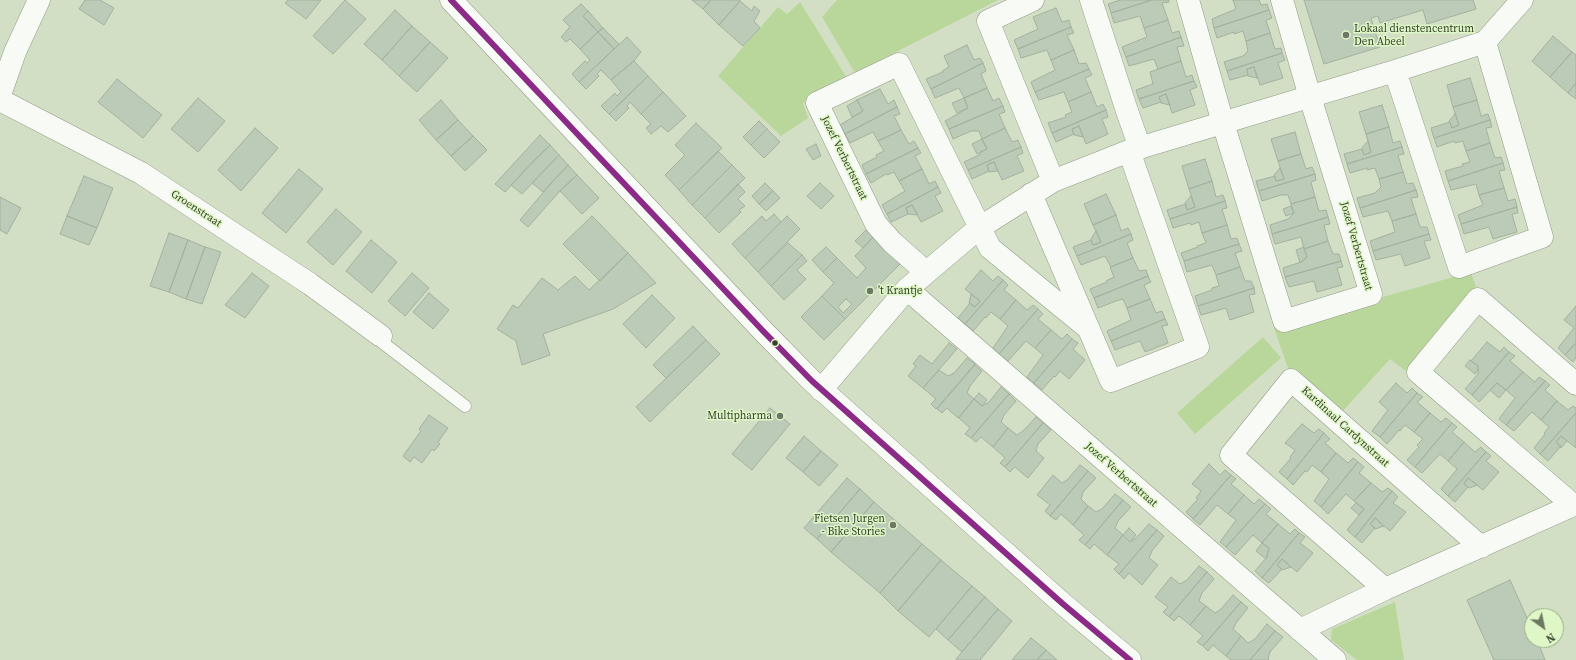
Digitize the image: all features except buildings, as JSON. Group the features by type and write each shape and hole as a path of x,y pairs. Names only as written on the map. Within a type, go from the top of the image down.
{"street":[{"path":"0,95 15,52 39,0"},
{"path":"451,0 758,326 821,390 1063,604 1130,660"},
{"path":"1032,0 988,21 1052,181"},
{"name":"Jozef Verbertstraat","path":"1031,194 1111,381 1198,347 1135,149 1127,111 1091,0"},
{"name":"Jozef Verbertstraat","path":"1188,0 1223,123 1284,321 1371,294 1310,97 1282,0"},
{"path":"821,390 907,289 979,228 1052,181 1135,149 1310,97 1485,42 1522,0"},
{"path":"1395,71 1459,267 1542,238 1485,42"},
{"name":"Jozef Verbertstraat","path":"926,272 892,242 876,224 817,104 899,64 990,248 1089,328"},
{"name":"Groenstraat","path":"0,100 141,173 310,284 381,336"},
{"name":"Jozef Verbertstraat","path":"907,289 1336,660"},
{"path":"1300,630 1385,589 1574,504 1418,372 1478,299 1576,384"},
{"name":"Kardinaal Cardynstraat","path":"1385,589 1230,455 1291,380 1481,547"}],"lane":[{"path":"381,336 383,343 465,406"}],"green space":[{"path":"837,0 998,0 855,73 822,17"},
{"path":"800,2 847,78 803,103 808,118 781,136 718,76 778,7 787,14"},
{"path":"1471,272 1476,287 1407,372 1390,359 1341,413 1289,371 1274,328"},
{"path":"1263,337 1281,358 1195,434 1177,413"},
{"path":"1395,602 1404,660 1357,660 1331,640 1332,629"}],"transit line":[{"path":"451,0 812,381 1063,604 1130,660"}],"place":[{"name":"Lokaal dienstencentrum Den Abeel","path":"1346,35"},
{"name":"'t Krantje","path":"870,291"},
{"name":"Multipharma","path":"780,416"},
{"name":"Fietsen Jurgen - Bike Stories","path":"893,525"}]}
